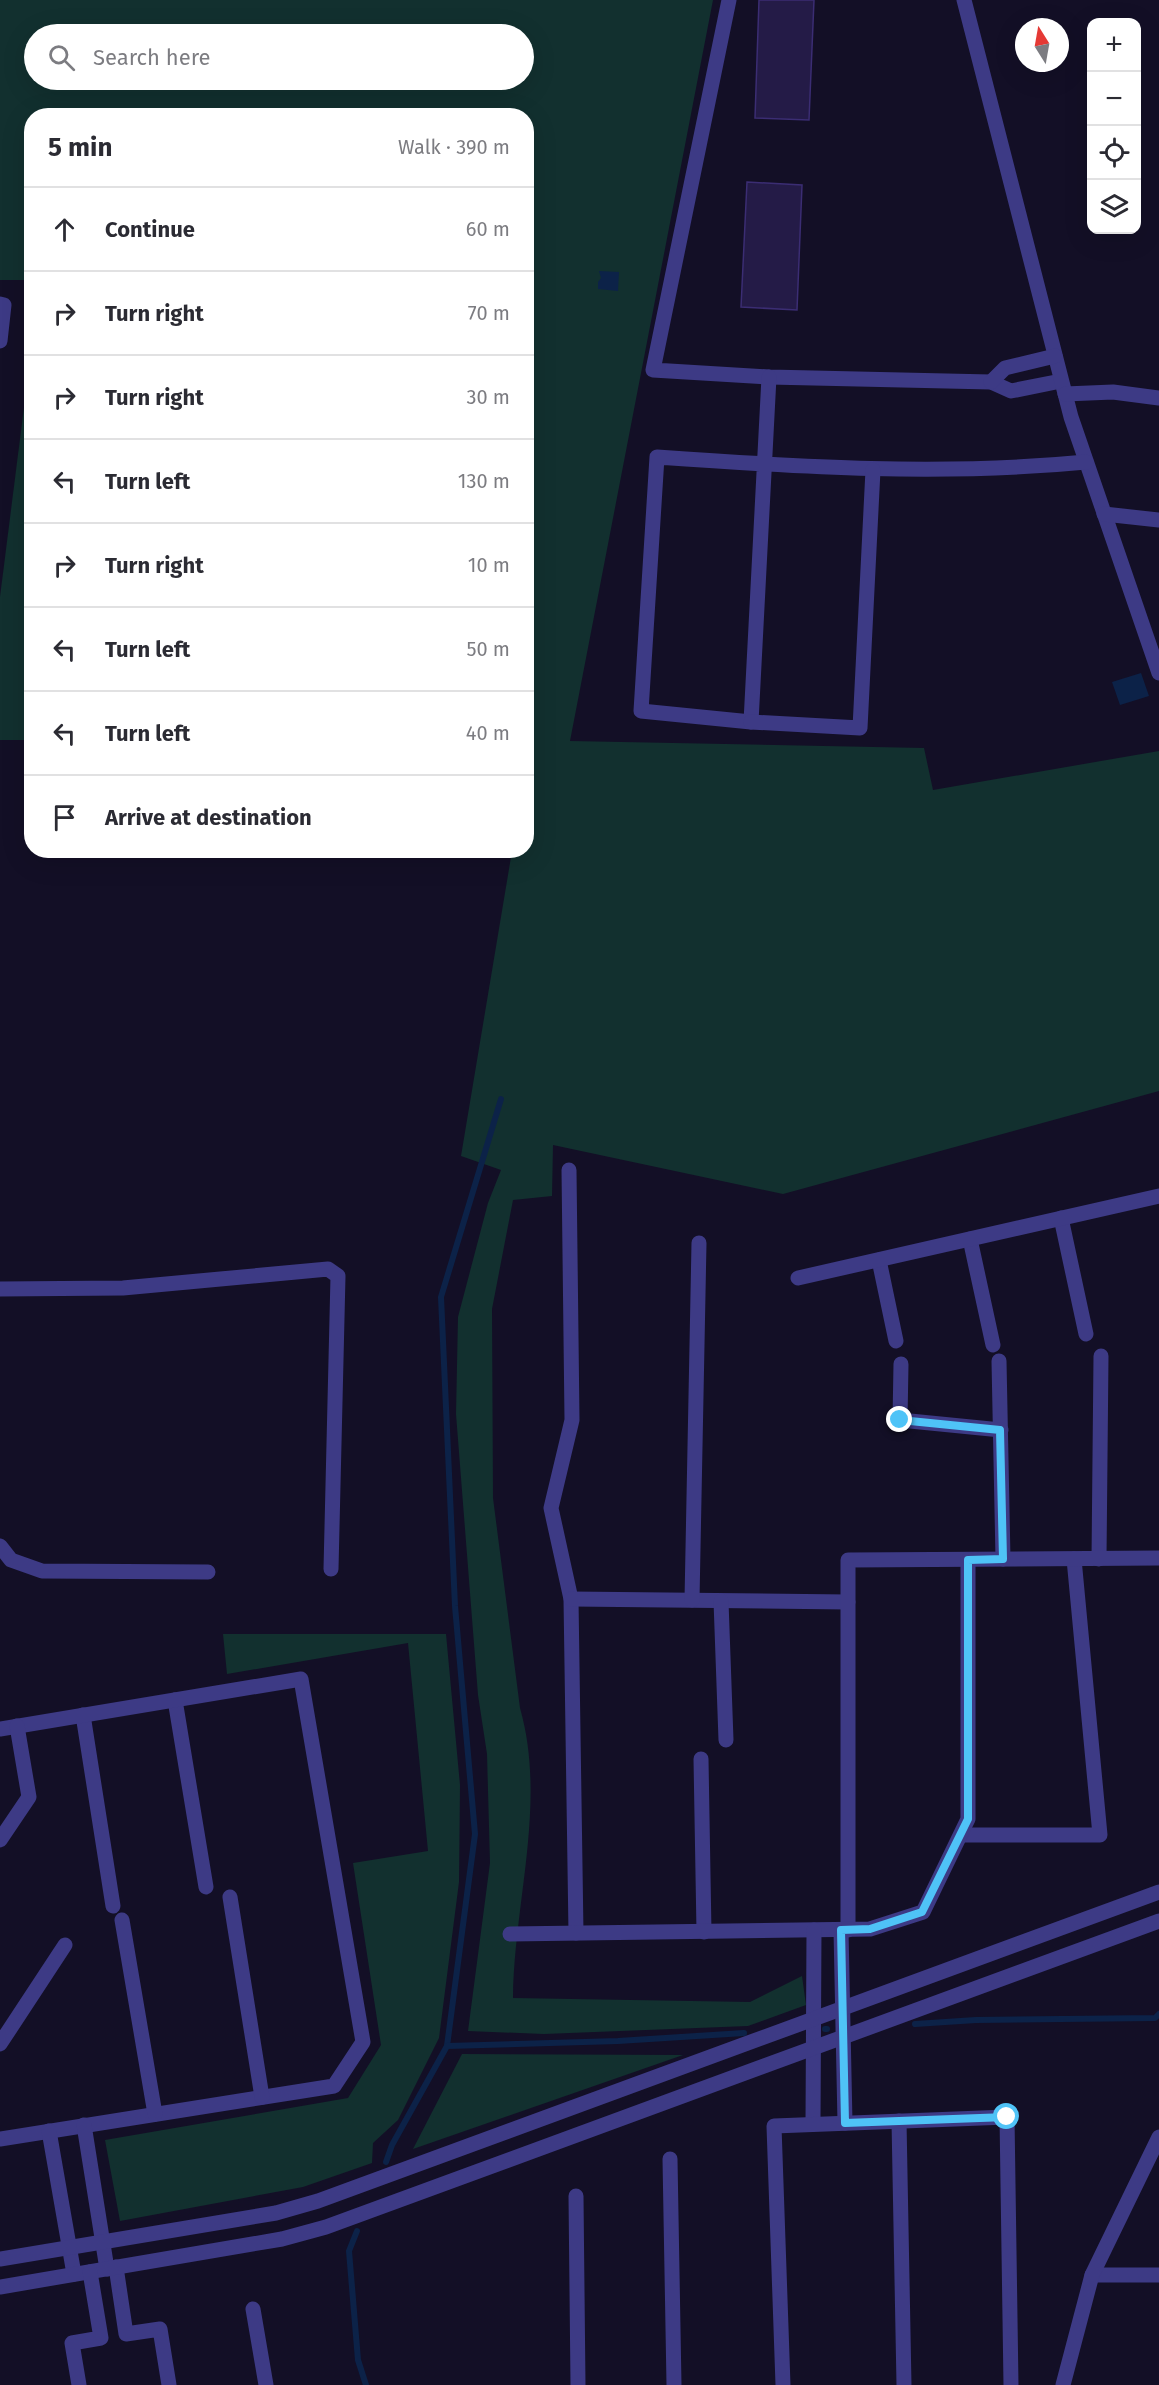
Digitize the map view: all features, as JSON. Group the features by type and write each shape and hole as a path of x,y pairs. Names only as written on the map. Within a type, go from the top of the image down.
{"street":[{"path":"729,0 653,370 769,377 992,382 1011,391 1063,388 1159,398"},
{"path":"964,0 1063,388 1104,514 1153,640 1159,673"},
{"path":"0,304 4,304 0,341"},
{"path":"992,382 1005,368 1054,356"},
{"path":"751,723 769,377"},
{"path":"873,470 860,728 751,723 641,711 657,458 873,470 1048,466 1086,462"},
{"path":"1104,514 1159,519"},
{"path":"569,1170 572,1420 551,1508 571,1599 576,1933"},
{"path":"798,1278 1159,1196"},
{"path":"1060,1218 1086,1334"},
{"path":"970,1239 993,1345"},
{"path":"692,1600 699,1243"},
{"path":"879,1260 896,1341"},
{"path":"0,1288 123,1288 328,1269 338,1276 331,1569"},
{"path":"1099,1559 1101,1356"},
{"path":"999,1361 1003,1559"},
{"path":"901,1364 900,1420 1000,1430"},
{"path":"0,1546 11,1560 42,1570 208,1572"},
{"path":"845,2123 843,2009 848,1560 1159,1558"},
{"path":"961,1835 1100,1834 1074,1559"},
{"path":"510,1934 870,1929 922,1912 968,1819 968,1560"},
{"path":"571,1599 848,1602"},
{"path":"721,1601 726,1740"},
{"path":"0,1729 301,1679 363,2042 334,2086 0,2139"},
{"path":"175,1700 206,1887"},
{"path":"83,1715 113,1906"},
{"path":"0,1840 29,1797 17,1726"},
{"path":"701,1759 704,1932"},
{"path":"0,2259 276,2213 318,2201 1159,1892"},
{"path":"230,1898 262,2097"},
{"path":"122,1920 155,2114"},
{"path":"0,2287 282,2239 326,2227 1159,1921"},
{"path":"813,2124 814,1930"},
{"path":"0,2044 65,1945"},
{"path":"783,2385 774,2126 1007,2117 1011,2385"},
{"path":"899,2121 904,2385"},
{"path":"84,2126 103,2242 126,2334"},
{"path":"49,2131 74,2274"},
{"path":"1063,2385 1092,2275 1158,2142"},
{"path":"670,2159 674,2385"},
{"path":"576,2196 578,2385"},
{"path":"90,2272 101,2338"},
{"path":"1092,2275 1159,2275"},
{"path":"253,2309 266,2385"},
{"path":"79,2385 72,2343 160,2329 169,2385"}],"green space":[{"path":"0,0 713,0 570,741 924,748 933,790 1159,751 1159,1091 783,1194 553,1145 552,1196 513,1200 492,1309 493,1498 530,1780 530,1816 513,1998 750,2002 802,1976 806,2005 748,2026 544,2034 468,2031 490,1863 487,1754 478,1695 456,1414 458,1317 488,1203 501,1170 461,1156 511,858 534,858 534,108 24,108 24,280 0,280"},
{"path":"24,407 24,740 0,740 0,597"},
{"path":"223,1634 446,1634 460,1785 459,1882 439,2038 398,2120 373,2143 372,2163 303,2187 120,2221 105,2140 348,2098 381,2045 353,1863 428,1851 408,1643 227,1674"},
{"path":"462,2054 683,2055 413,2149"}],"water":[{"path":"599,271 619,272 618,291 598,289 598,282 601,278"},
{"path":"1141,673 1149,696 1120,705 1112,682"}],"building":[{"path":"759,0 814,0 809,120 755,118"},
{"path":"747,182 802,185 797,310 741,307"}],"waterway":[{"path":"447,2046 475,1834 455,1606 441,1297 501,1099"},
{"path":"915,2024 976,2020 1155,2018 1159,2014"},
{"path":"386,2162 392,2145 447,2046 618,2041 744,2033"},
{"path":"357,2231 349,2251 358,2360 366,2385"}],"route":[{"path":"900,1420 1000,1430 1003,1559 968,1560 968,1819 922,1912 870,1929 841,1930 845,2123 1007,2117"}]}
